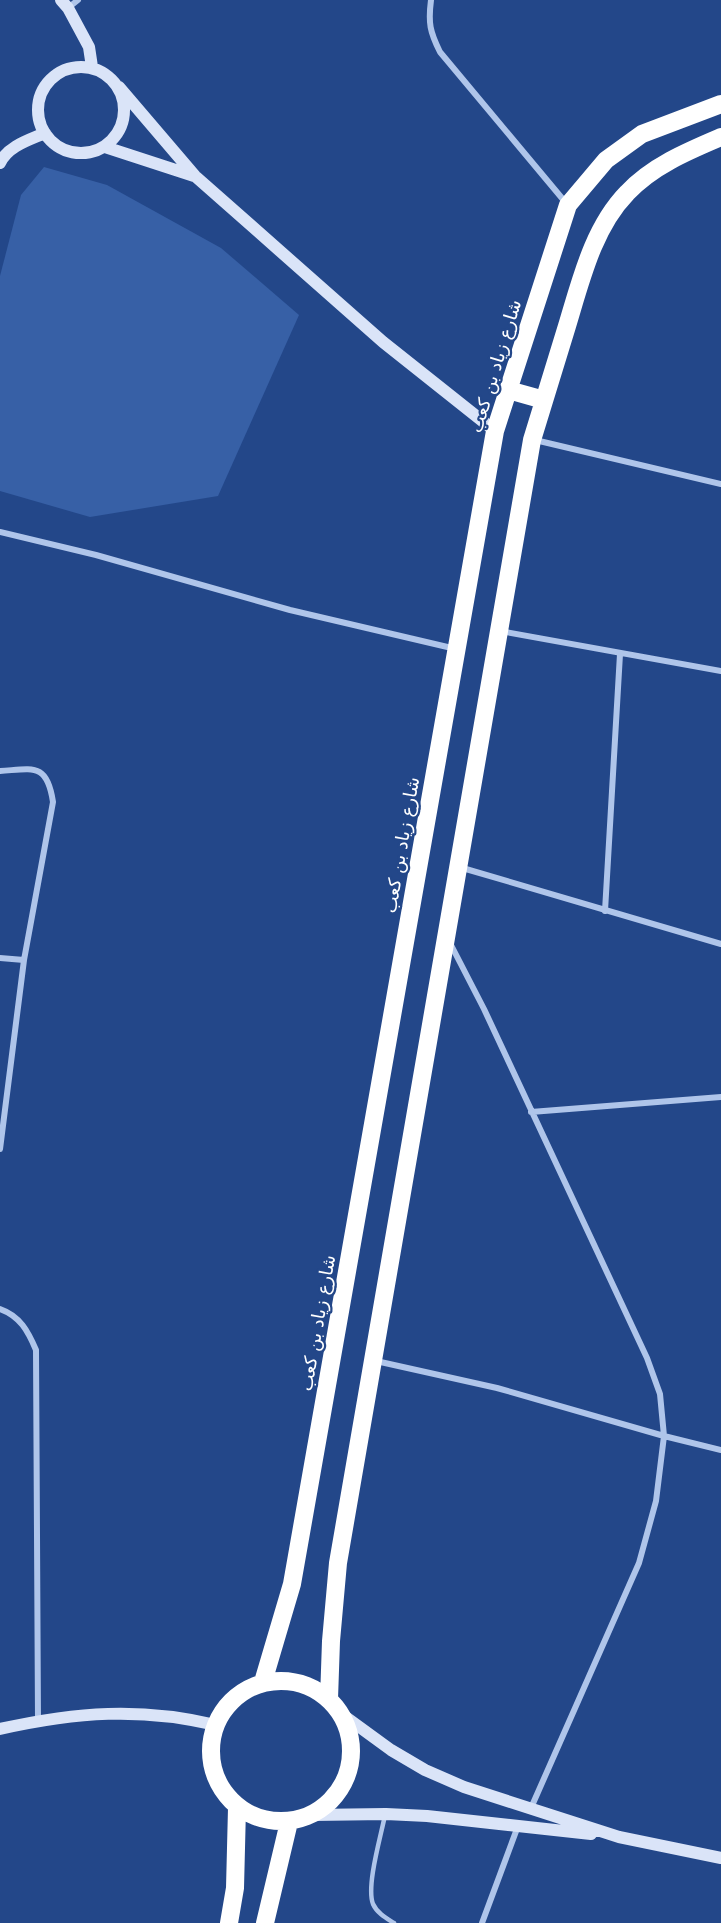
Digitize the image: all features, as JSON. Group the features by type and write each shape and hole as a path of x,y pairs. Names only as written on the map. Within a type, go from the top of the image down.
{"highway":[{"name":"شارع زياد بن كعب","path":"263,1682 292,1584 495,431 568,205 606,160 642,134 721,104"},
{"path":"329,1699 331,1641 338,1563 532,440 593,246 609,217 627,193 646,176 674,158 721,137"},
{"path":"508,390 544,400"},
{"path":"286,1680 309,1686 329,1699 344,1715 351,1748 348,1775 334,1798 313,1815 289,1822 262,1820 237,1808 228,1799 212,1772 210,1740 222,1711 245,1690 263,1682 286,1680"},
{"path":"229,1923 235,1888 237,1808"},
{"path":"265,1923 289,1822"}],"street":[{"path":"431,0 429,19 431,36 441,52 568,205"},
{"path":"69,3 89,47 92,67"},
{"path":"119,87 124,102 124,120 118,135 105,147 89,153 72,153 56,146 45,133 38,117 39,100 46,84 58,72 75,66 92,67 107,74 119,87 195,176 383,342 495,431"},
{"path":"1,158 23,142 45,133"},
{"path":"105,147 195,176"},
{"path":"532,440 721,484"},
{"path":"0,532 96,555 290,610 456,650"},
{"path":"499,631 721,671"},
{"path":"605,911 620,654"},
{"path":"0,771 36,770 46,776 53,802 24,960 0,1149"},
{"path":"457,867 721,944"},
{"path":"445,934 484,1009 647,1358 660,1394 664,1436 656,1501 639,1563 531,1809"},
{"path":"0,958 24,960"},
{"path":"531,1112 721,1097"},
{"path":"0,1309 11,1313 28,1331 36,1350 38,1720"},
{"path":"374,1361 497,1388 721,1450"},
{"path":"0,1729 38,1720 118,1712 184,1717 216,1725"},
{"path":"344,1715 391,1750 424,1770 464,1787 619,1837"},
{"path":"313,1815 427,1816 619,1837 721,1858"},
{"path":"482,1923 518,1826"}],"lane":[{"path":"386,1814 370,1891 373,1906 383,1917 394,1923"}],"shaded area":[{"path":"44,167 107,185 221,248 299,315 218,496 90,517 0,491 0,276 21,195"}]}
